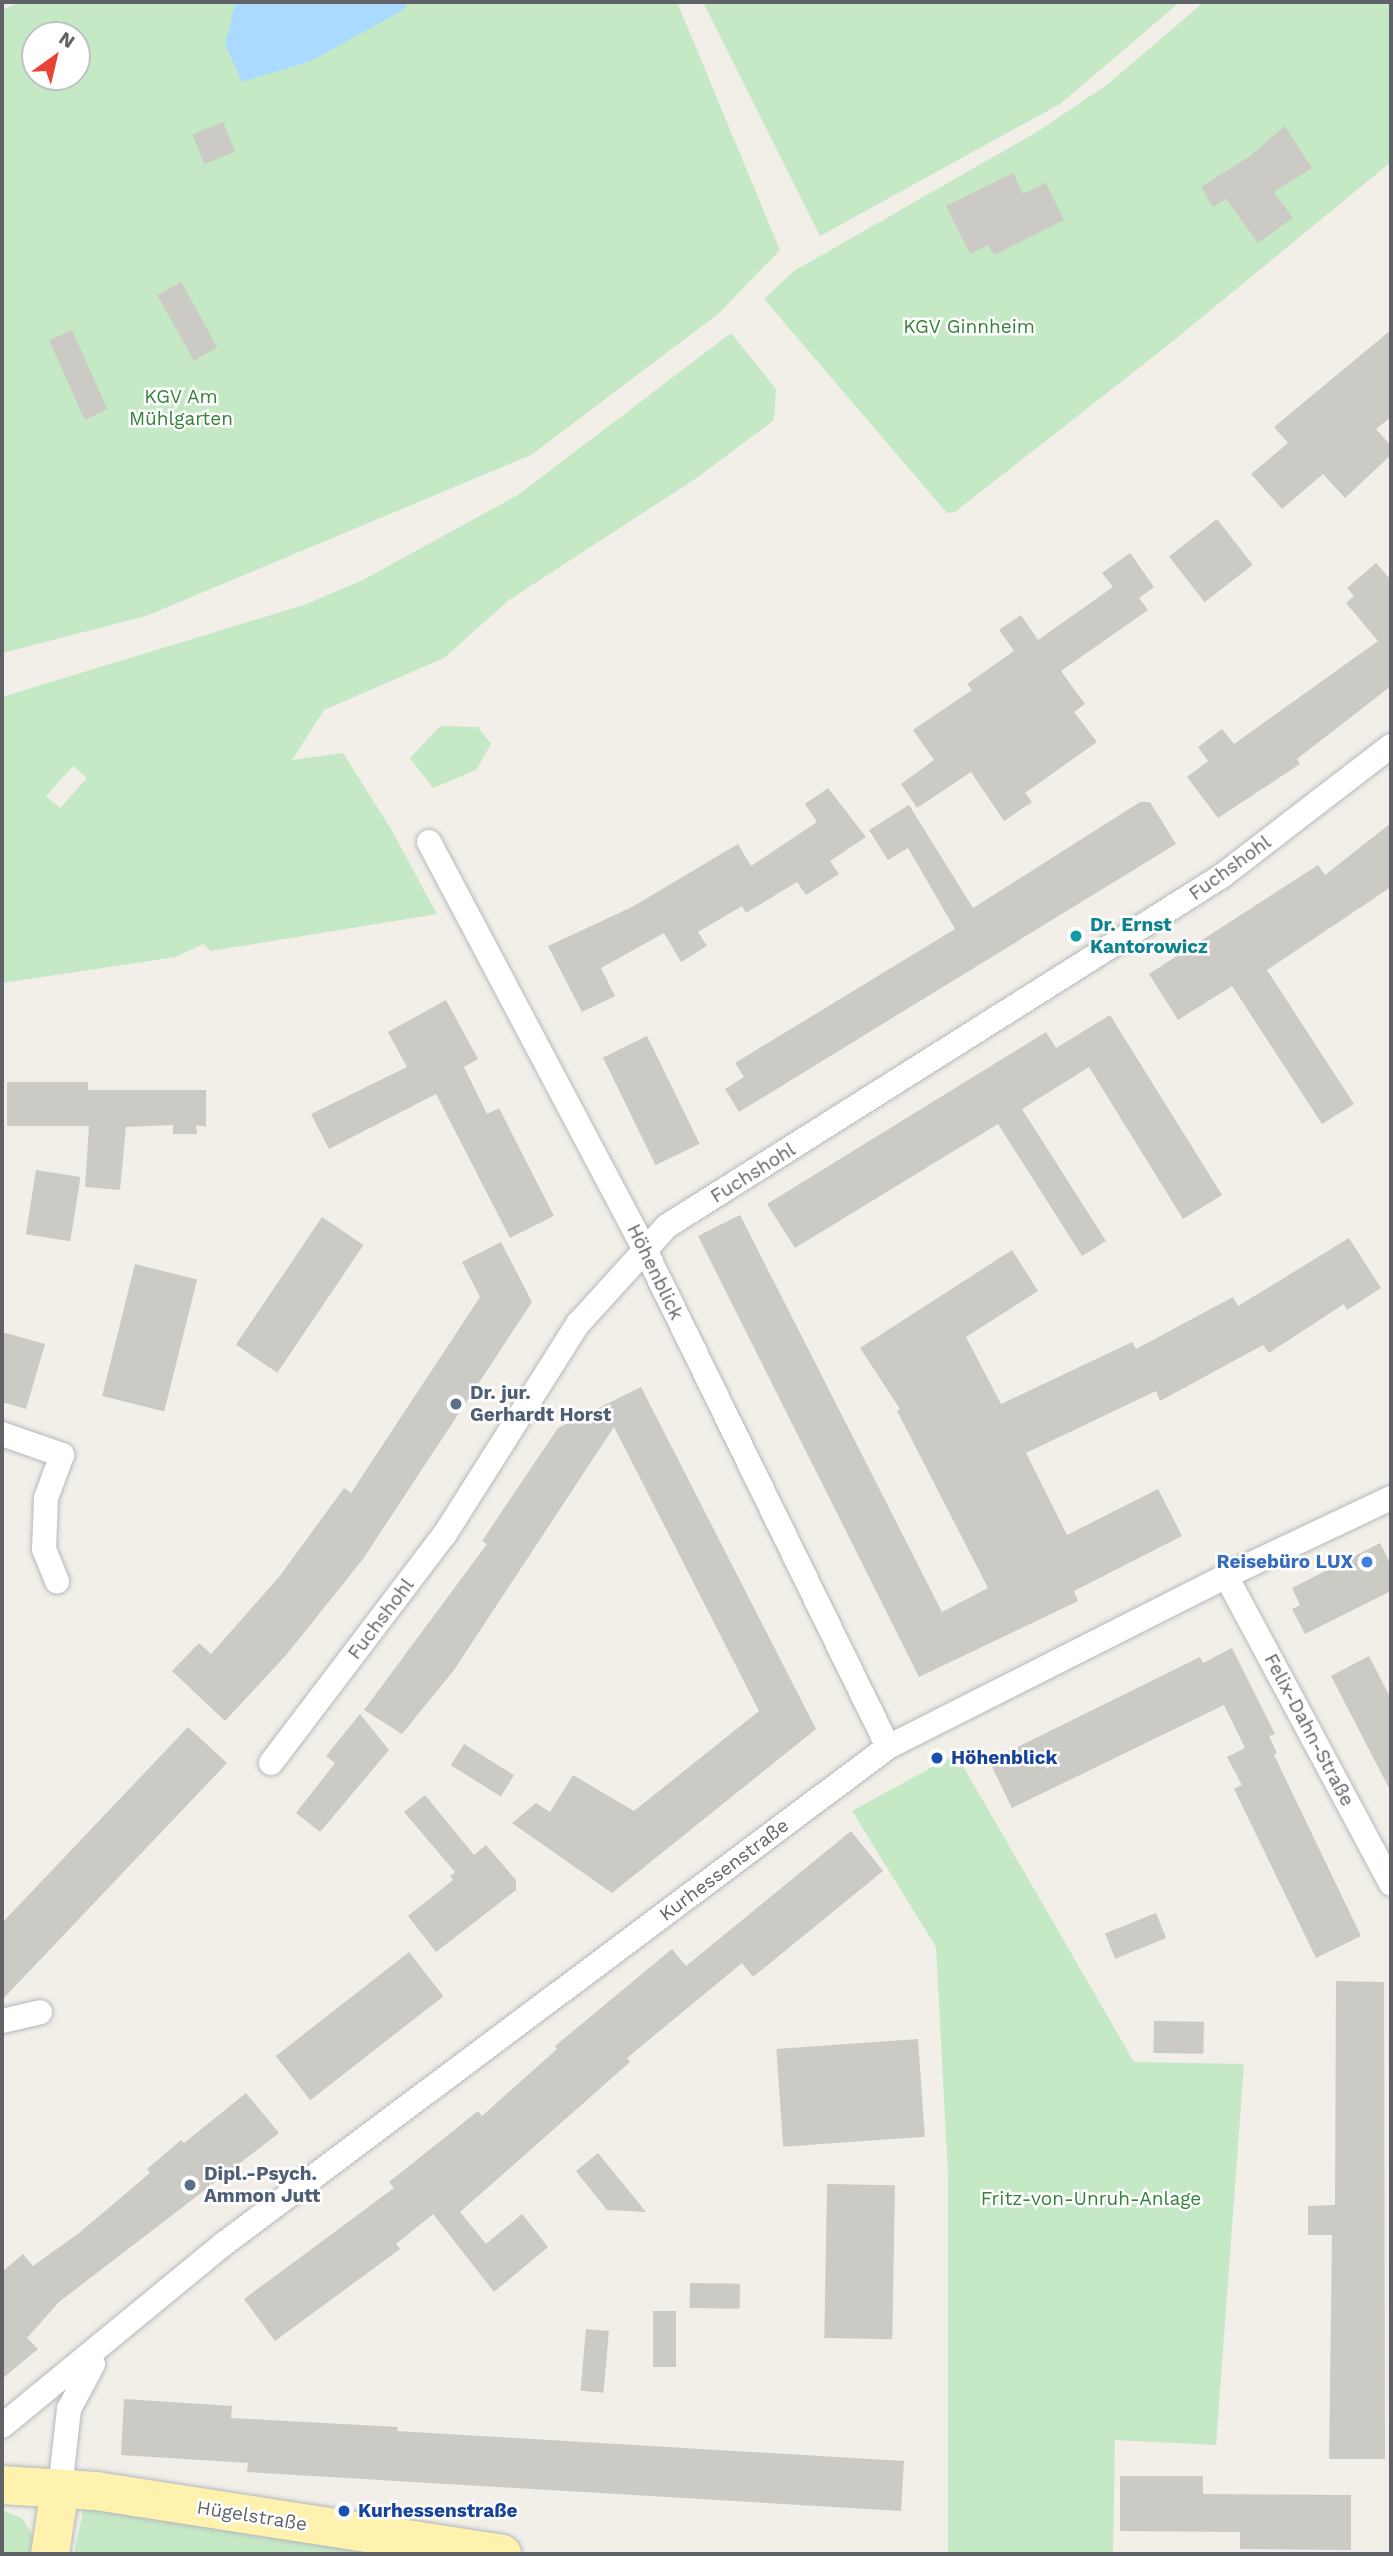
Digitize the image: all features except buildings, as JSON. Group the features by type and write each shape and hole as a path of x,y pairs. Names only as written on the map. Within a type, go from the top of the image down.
{"main road":[{"name":"Hügelstraße","path":"2,2486 96,2491 502,2554"},
{"path":"50,2554 60,2489"}],"street":[{"name":"Fuchshohl","path":"271,1763 445,1534 578,1324 667,1226 1222,876 1391,746"},
{"name":"Höhenblick","path":"429,842 645,1250 888,1747"},
{"path":"2,1434 62,1455 46,1498 44,1549 57,1582"},
{"name":"Kurhessenstraße","path":"2,2426 117,2337 225,2243 888,1747 1226,1576 1391,1498"},
{"name":"Felix-Dahn-Straße","path":"1226,1576 1391,1884"},
{"path":"2,2021 40,2012"},
{"name":"Kurhessenstraße","path":"60,2489 69,2409 82,2381 117,2337"}],"green space":[{"name":"KGV Am Mühlgarten","path":"21,2 677,2 780,250 718,314 531,455 146,616 2,653 2,10"},
{"path":"703,2 1180,2 1060,104 820,236"},
{"name":"KGV Ginnheim","path":"1204,2 1391,2 1391,162 1168,345 955,512 947,513 764,299 794,271 1037,132 1108,84"},
{"path":"731,333 776,389 774,420 695,479 509,600 444,658 324,710 292,760 343,753 391,829 437,914 211,951 203,944 176,957 2,983 2,697 304,605 361,581 518,495","holes":["73,766 87,778 60,808 46,796"]},
{"path":"440,726 478,727 491,744 476,770 433,788 410,758"},
{"name":"Fritz-von-Unruh-Anlage","path":"956,1754 1134,2062 1244,2064 1216,2445 1115,2440 1113,2554 948,2554 948,2175 936,1947 852,1811"},
{"path":"84,2507 362,2548 366,2554 74,2554"},
{"path":"2,2510 22,2518 34,2538 33,2554 2,2554"}],"water":[{"path":"243,2 407,2 405,9 311,61 242,82 225,44 235,5"}],"place":[{"name":"Dr. Ernst Kantorowicz","path":"1076,936"},
{"name":"Dr. jur. Gerhardt Horst","path":"456,1404"},
{"name":"Reisebüro LUX","path":"1367,1562"},
{"name":"Höhenblick","path":"937,1758"},
{"name":"Dipl.-Psych. Ammon Jutt","path":"190,2185"},
{"name":"Kurhessenstraße","path":"344,2511"}]}
